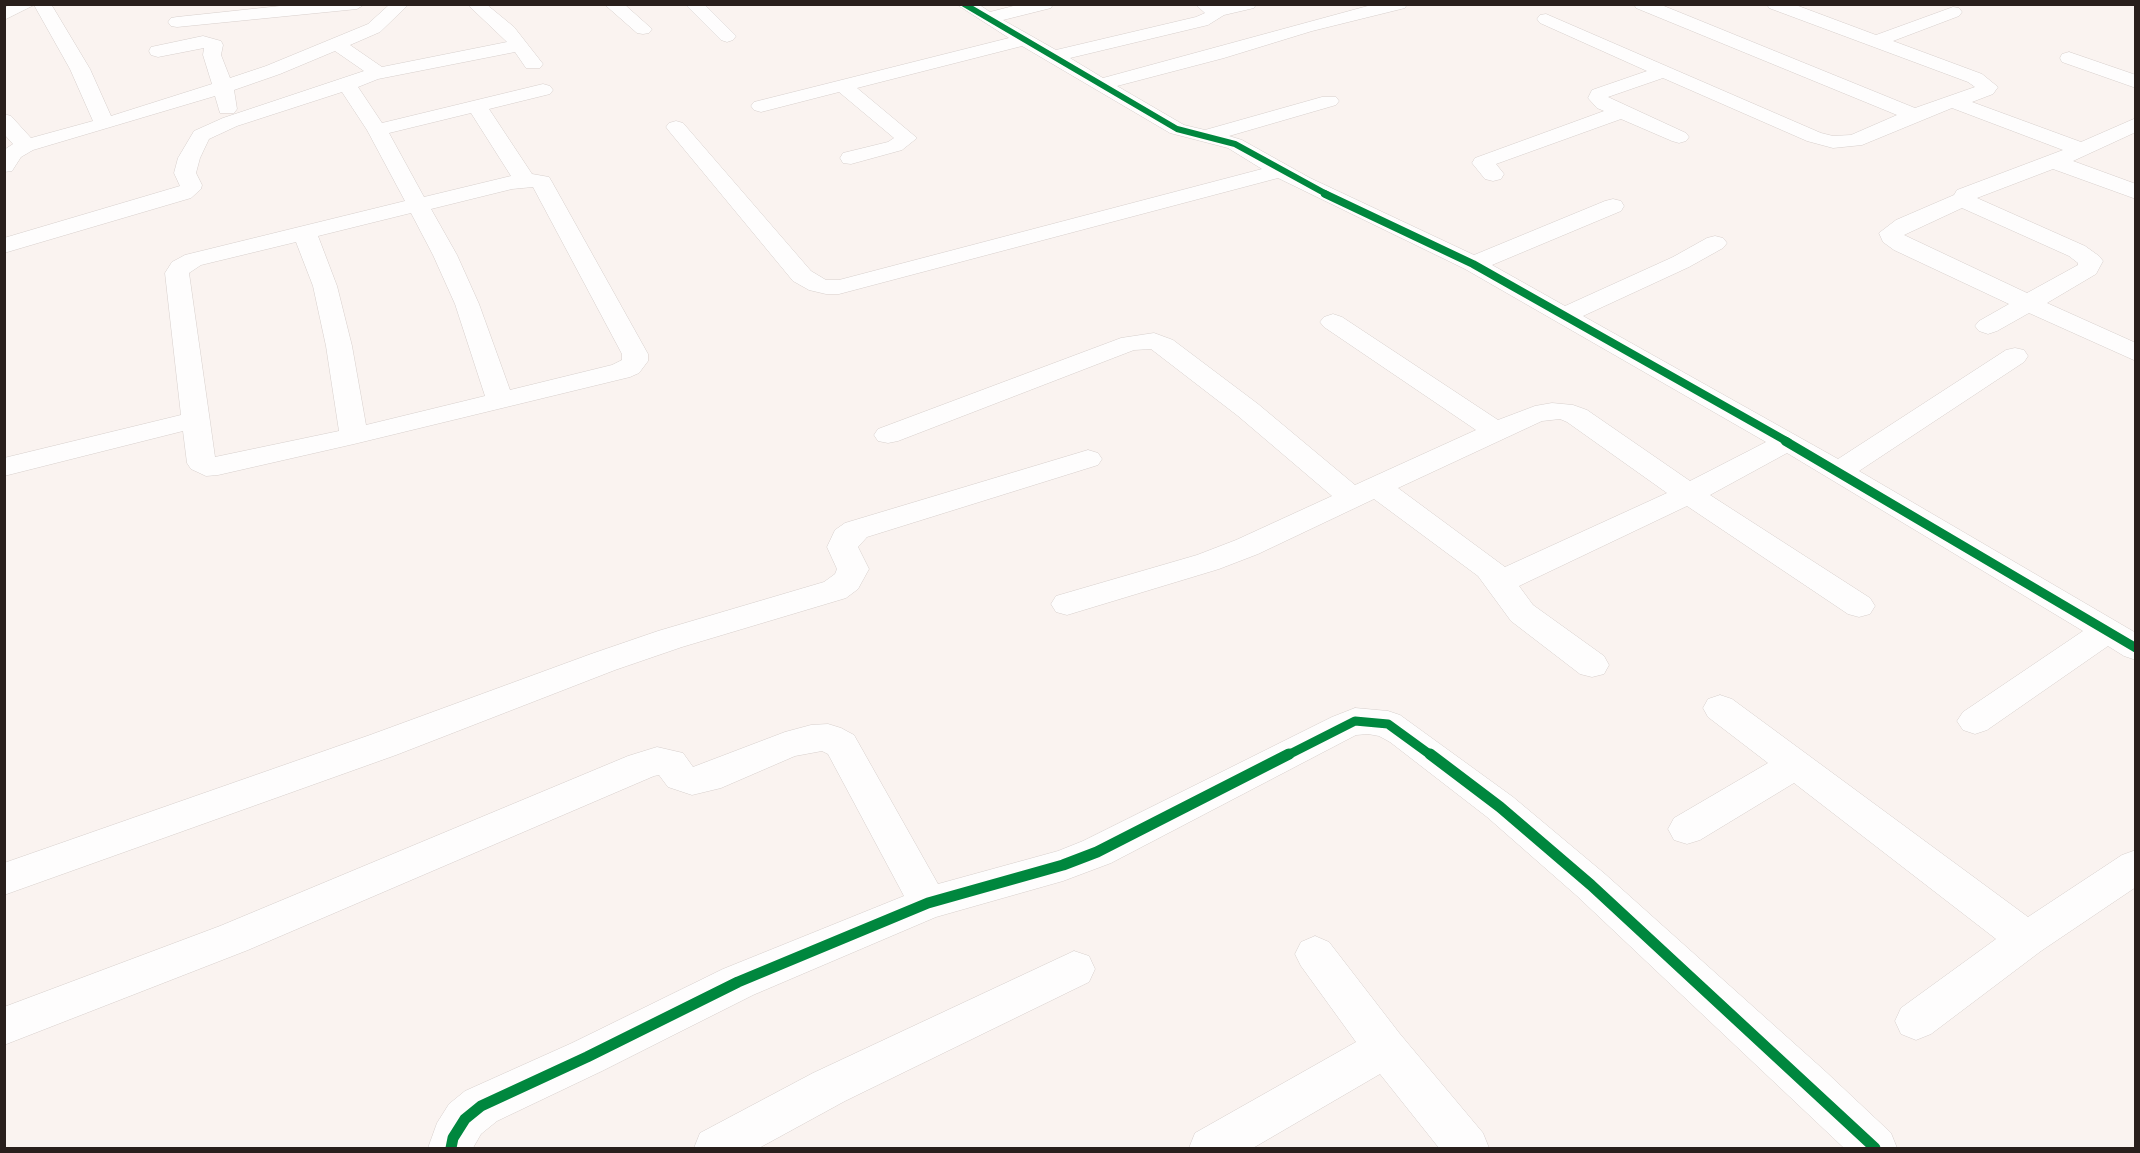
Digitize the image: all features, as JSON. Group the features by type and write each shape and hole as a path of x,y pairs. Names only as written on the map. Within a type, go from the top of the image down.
{"street":[{"path":"4,15 37,5 64,4"},
{"path":"177,22 357,4"},
{"path":"4,120 11,157 104,123 224,89 374,28 401,4"},
{"path":"475,4 508,32 533,64"},
{"path":"612,4 643,29"},
{"path":"693,4 727,36"},
{"path":"964,4 1177,129 1235,144 1280,171 1473,264 1839,471 2136,648"},
{"path":"988,18 1045,4"},
{"path":"1052,57 1203,21 1212,17 1210,8 1248,4"},
{"path":"1101,84 1217,54 1306,27 1399,4"},
{"path":"1642,4 1914,115"},
{"path":"1546,19 1814,137 1833,142 1856,141 1914,115 1986,90 1986,84 1975,78 1775,4"},
{"path":"37,5 80,69 104,123"},
{"path":"1877,40 1953,12"},
{"path":"761,106 1024,40"},
{"path":"158,51 197,43 214,45 212,55 224,89 230,122"},
{"path":"337,44 375,70 374,74"},
{"path":"4,246 183,193 190,189 191,185 185,173 197,140 201,135 230,122 374,74 518,46"},
{"path":"2068,58 2136,82"},
{"path":"1665,71 1599,94 1599,101 1679,137"},
{"path":"348,84 377,130 445,255 467,304 500,399"},
{"path":"843,86 908,138 895,146 851,158"},
{"path":"377,130 543,90"},
{"path":"1207,136 1329,101"},
{"path":"1954,102 2082,150"},
{"path":"476,105 525,180"},
{"path":"1493,174 1483,163 1621,112"},
{"path":"1965,200 1965,195 1970,192 2082,150 2136,124"},
{"path":"676,127 802,276 826,287 839,287 1280,171"},
{"path":"2053,161 2136,192"},
{"path":"525,180 541,182 635,354 635,361 630,367 354,436 206,467 201,463 177,273 180,267 193,260 525,180"},
{"path":"1988,326 2029,303 2088,269 2091,261 2076,251 1965,200 1904,225 1891,233 1892,237 1902,245 2029,303 2136,353"},
{"path":"1473,264 1613,206"},
{"path":"305,234 325,286 339,346 354,436"},
{"path":"1565,315 1681,262 1715,243"},
{"path":"1333,322 1496,431"},
{"path":"888,435 1130,343 1154,341 1164,345 1248,410 1364,492 1489,569 1501,582 1513,603 1522,613 1592,665"},
{"path":"1839,471 2015,356"},
{"path":"1067,604 1208,562 1247,547 1535,414 1563,411 1577,416 1689,494 1859,606"},
{"path":"4,467 197,418"},
{"path":"1501,582 1689,494 1787,442"},
{"path":"4,879 383,745 603,662 670,639 835,590 847,581 853,569 842,547 846,537 856,530 1088,459"},
{"path":"1976,721 2022,687 2107,631"},
{"path":"1720,708 2027,939"},
{"path":"451,1149 453,1138 465,1119 481,1106 587,1057 738,982 928,903 1063,865 1097,852 1354,722 1388,724 1500,807 1591,885 1809,1085 1875,1149"},
{"path":"4,1026 234,938 641,765 657,760 670,763 681,777 692,781 708,778 785,745 811,738 828,737 841,745 928,903"},
{"path":"1687,828 1795,765"},
{"path":"1916,1021 2027,939 2136,866"},
{"path":"1315,954 1385,1048 1467,1149"},
{"path":"716,1149 829,1087 1074,969"},
{"path":"1211,1149 1385,1048"}],"cycle path":[{"path":"964,4 1177,129 1235,144 1302,183 1473,264 1839,471 2136,648"},
{"path":"451,1148 453,1138 465,1119 481,1106 587,1057 738,982 928,903 1063,865 1097,852 1355,721 1388,724 1500,807 1591,885 1875,1148"}]}
